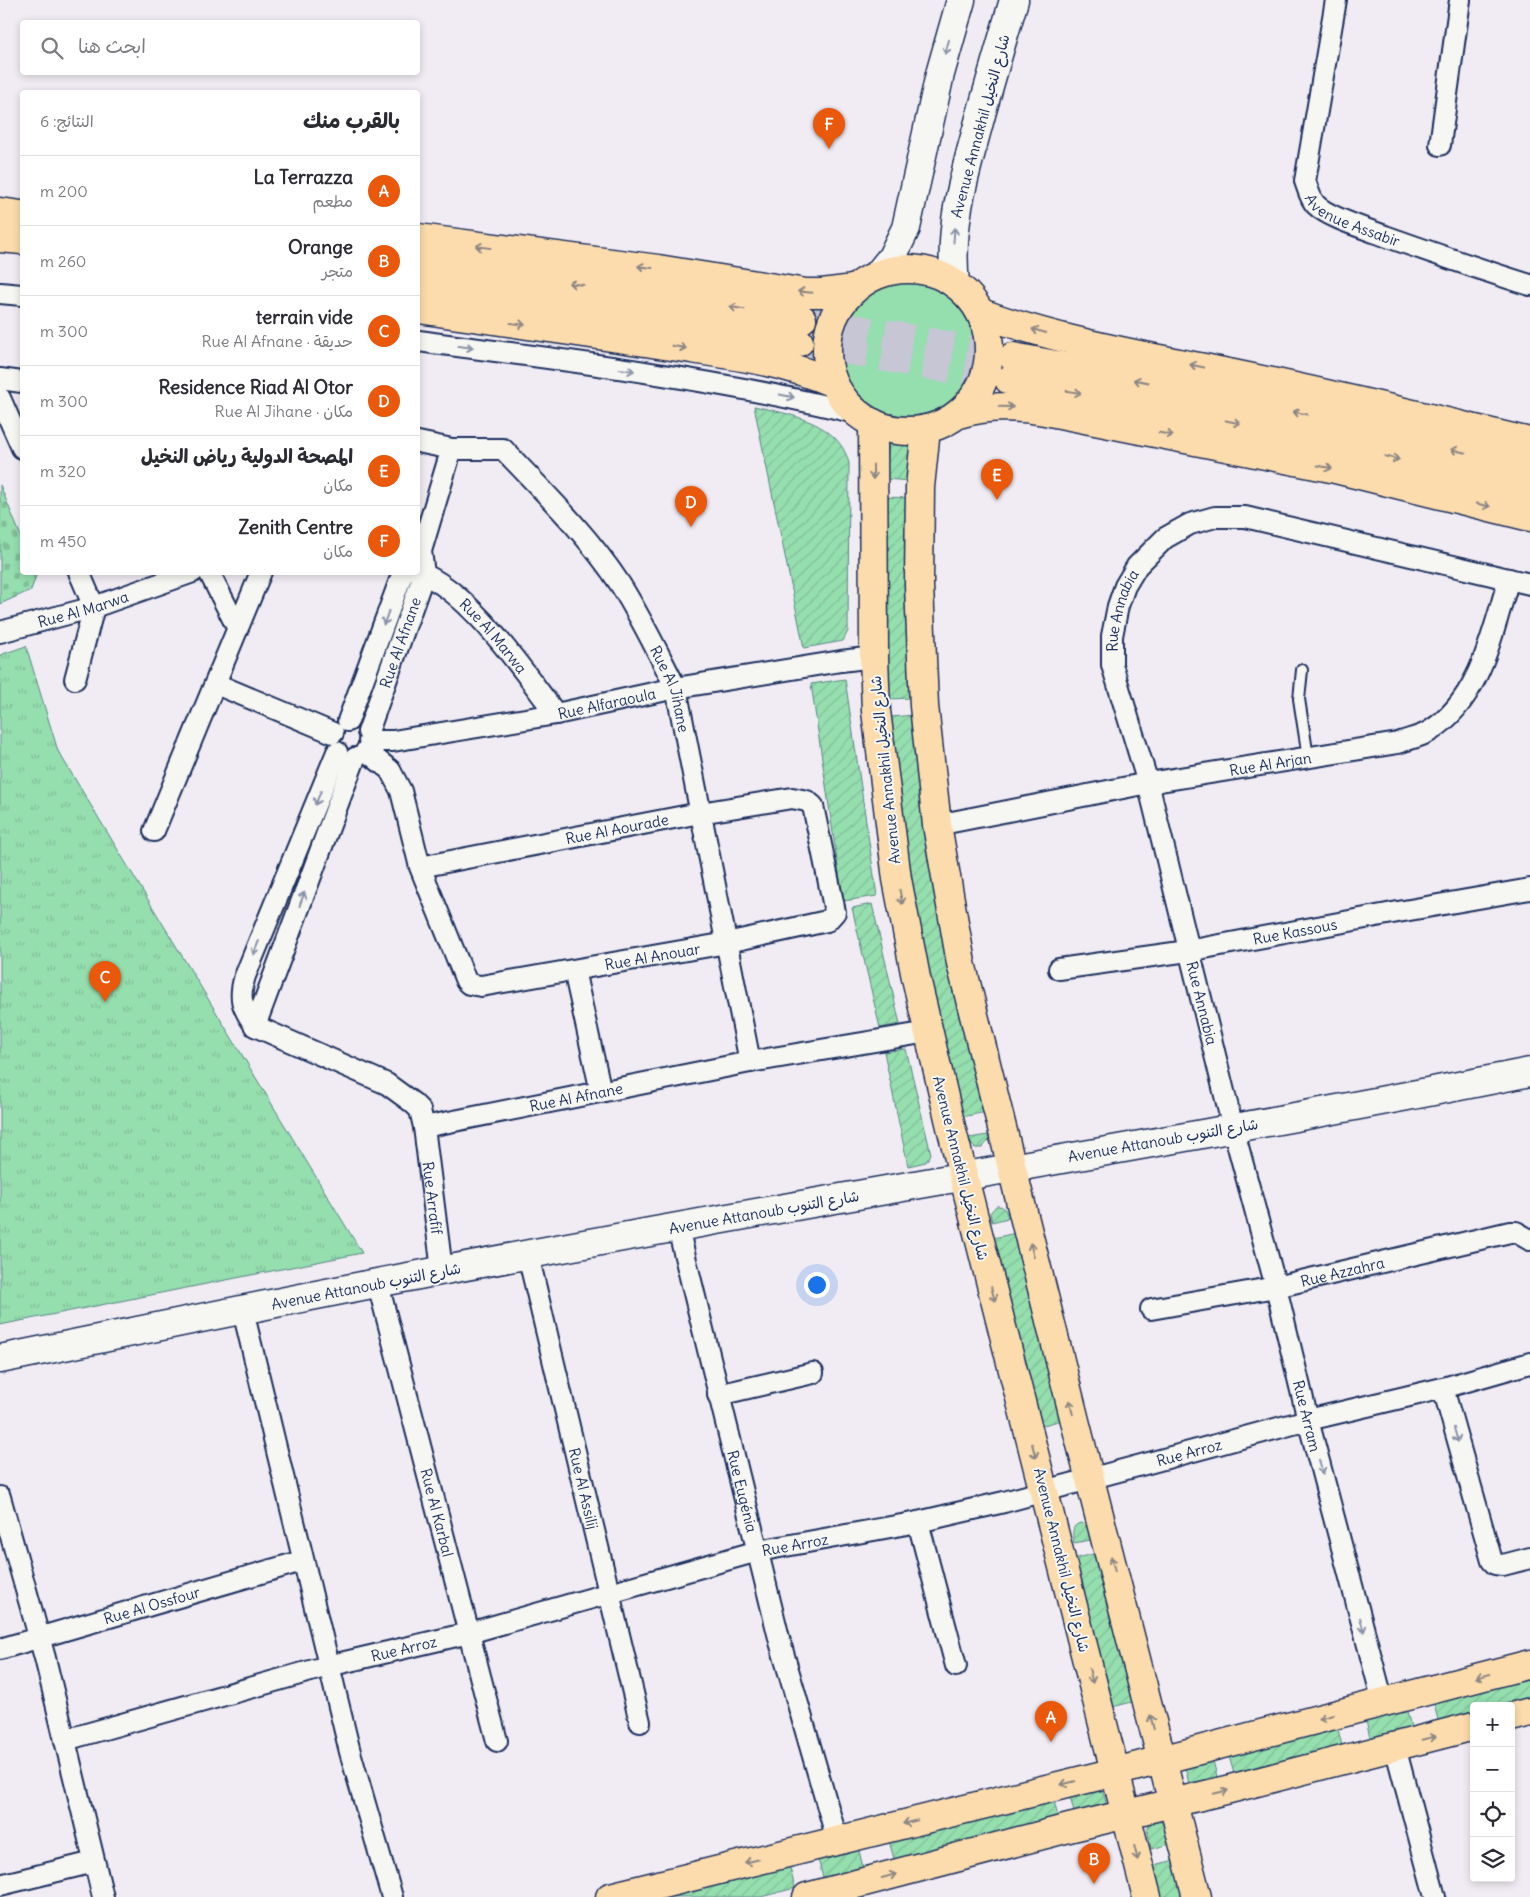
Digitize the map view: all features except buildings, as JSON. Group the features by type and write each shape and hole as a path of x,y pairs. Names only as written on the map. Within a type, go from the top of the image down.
{"main road":[{"path":"0,212 20,215"},
{"path":"0,238 20,240"},
{"path":"420,238 658,269 806,293 838,292 854,289"},
{"path":"420,263 654,294 801,330 651,318 420,286"},
{"path":"959,414 972,401 982,385 988,367 987,331 981,313 973,301 955,284 941,276 918,269 895,269 879,273 854,289 842,301 833,316 828,333 827,358 833,383 843,399 865,418 899,430 926,429 943,423 959,414 979,408 1001,406 1045,411 1331,468 1530,517"},
{"path":"420,309 754,359 795,368 833,383"},
{"path":"981,313 1004,322 1084,343 1348,398 1530,442"},
{"path":"1530,469 1333,420 1200,392 1011,368 1195,414 1337,444 1530,492"},
{"name":"Avenue Annakhil شارع النخيل","path":"865,418 876,711 897,878 916,978 963,1175 1147,1897"},
{"path":"926,429 920,487 921,660 924,706 937,826 961,963 1090,1478 1198,1897"},
{"path":"610,1897 1115,1772 1530,1664"},
{"path":"1515,1716 1530,1712"},
{"path":"807,1897 849,1892 1126,1814 1470,1727"}],"street":[{"path":"879,273 892,257 906,228 940,74 961,0"},
{"name":"Avenue Annakhil شارع النخيل","path":"955,284 953,232 960,194 990,79 1014,0"},
{"name":"Avenue Assabir","path":"1336,0 1305,181 1309,194 1315,204 1327,213 1368,230 1484,271 1530,285"},
{"path":"1440,145 1460,0"},
{"path":"0,293 20,295"},
{"path":"420,342 528,355 764,391 865,418"},
{"path":"0,379 20,382"},
{"path":"0,398 20,443"},
{"name":"Rue Al Jihane","path":"420,442 452,449 503,449 572,523 620,584 650,638 676,688 750,1062"},
{"name":"Rue Al Afnane","path":"420,550 448,461"},
{"name":"Rue Annabia","path":"1233,1128 1148,783 1112,665 1112,636 1118,606 1125,586 1137,566 1165,538 1190,524 1215,517 1245,517 1530,584"},
{"name":"Rue Al Afnane","path":"255,1026 359,747 421,573"},
{"name":"Rue Al Marwa","path":"421,573 441,584 465,603 494,636 556,714"},
{"path":"75,679 94,607 80,575"},
{"name":"Rue Al Marwa","path":"0,632 94,607 185,575"},
{"path":"211,575 237,626"},
{"path":"154,831 260,575"},
{"name":"Rue Al Afnane","path":"341,727 402,575"},
{"name":"Rue Al Arjan","path":"937,826 1148,783 1398,743 1429,732 1452,715 1465,699 1479,673 1509,579"},
{"name":"Rue Alfaraoula","path":"359,747 556,714 676,688 874,657"},
{"path":"216,684 341,727 360,724 359,747"},
{"path":"341,727 332,740 359,747 390,770 398,785 420,867"},
{"name":"Rue Al Afnane","path":"255,1026 244,1011 241,1002 240,991 245,976 359,747"},
{"name":"Rue Al Aourade","path":"420,867 700,812 792,798 806,801 812,806 835,912"},
{"name":"Rue Al Anouar","path":"420,867 466,981 474,986 726,942 827,921 835,912"},
{"name":"Rue Kassous","path":"1059,969 1188,951 1530,889"},
{"path":"574,970 601,1092"},
{"path":"255,1026 387,1084 420,1110 424,1127"},
{"name":"Rue Al Afnane","path":"424,1127 750,1062 928,1032"},
{"name":"Avenue Attanoub شارع التنوب","path":"0,1359 442,1270 1233,1128 1530,1072"},
{"name":"Rue Arrafif","path":"424,1127 442,1270"},
{"name":"Rue Arram","path":"1233,1128 1383,1702"},
{"name":"Rue Eugénia","path":"678,1228 780,1642 837,1840"},
{"name":"Rue Azzahra","path":"1151,1309 1276,1287 1510,1232 1516,1232 1530,1240"},
{"name":"Rue Al Assilij","path":"528,1255 640,1722"},
{"name":"Rue Al Karbal","path":"378,1284 497,1741"},
{"path":"243,1311 328,1666 350,1752 392,1897"},
{"name":"Rue Arroz","path":"65,1740 328,1666 469,1633 758,1551 918,1522 1044,1491 1308,1420 1443,1388 1530,1363"},
{"path":"718,1395 813,1373"},
{"path":"1443,1388 1492,1561 1495,1564 1503,1565 1530,1558"},
{"path":"1,1502 39,1639 103,1897"},
{"path":"918,1522 956,1666"},
{"name":"Rue Al Ossfour","path":"0,1649 302,1561"},
{"path":"1395,1747 1435,1897"},
{"path":"0,1885 94,1862"}],"lane":[{"path":"1302,670 1299,699 1308,757"}],"green space":[{"path":"908,282 933,288 955,302 969,324 975,349 969,374 955,396 933,410 908,416 883,410 861,396 847,374 841,349 847,324 861,302 883,288"},
{"path":"754,406 797,417 824,429 835,438 843,449 849,463 848,631 843,641 804,648"},
{"path":"889,442 914,444 910,481 886,479"},
{"path":"0,485 20,534 20,575 36,575 31,590 0,604"},
{"path":"885,497 909,498 913,698 889,699 886,641"},
{"path":"26,646 58,751 362,1253 0,1325 0,655"},
{"path":"845,679 877,896 843,901 811,684"},
{"path":"915,715 986,1112 962,1117 925,965 905,851 890,717"},
{"path":"872,904 900,1024 880,1028 852,908"},
{"path":"906,1049 931,1154 926,1162 908,1166 884,1052"},
{"path":"988,1135 989,1140 982,1148 975,1148 969,1138"},
{"path":"996,1206 1006,1211 1008,1218 992,1222 990,1213"},
{"path":"1016,1233 1062,1420 1040,1426 993,1238"},
{"path":"1081,1523 1087,1527 1091,1540 1074,1543 1074,1528"},
{"path":"1097,1553 1136,1701 1112,1707 1074,1559"},
{"path":"1530,1675 1530,1700 1515,1704 1515,1702 1470,1702 1470,1716 1439,1724 1433,1699"},
{"path":"1406,1707 1412,1732 1371,1742 1365,1717"},
{"path":"1337,1725 1343,1750 1235,1777 1228,1753"},
{"path":"1212,1757 1218,1780 1190,1787 1184,1764"},
{"path":"1101,1784 1107,1807 1075,1816 1069,1793"},
{"path":"1053,1797 1059,1821 895,1862 888,1838"},
{"path":"1157,1821 1161,1822 1165,1827 1171,1844 1151,1849 1147,1827 1149,1824"},
{"path":"858,1846 864,1872 824,1881 817,1856"},
{"path":"1176,1860 1186,1897 1161,1897 1153,1865"},
{"path":"789,1864 795,1888 761,1897 661,1897"}],"tunnel":[{"path":"802,319 1013,357"},
{"path":"799,342 1009,380"}],"place":[{"name":"Zenith Centre","path":"829,149"},
{"name":"المصحة الدولية رياض النخيل","path":"997,500"},
{"name":"Residence Riad Al Otor","path":"691,527"},
{"name":"terrain vide","path":"105,1002"},
{"name":"La Terrazza","path":"1051,1742"},
{"name":"Orange","path":"1094,1884"}]}
